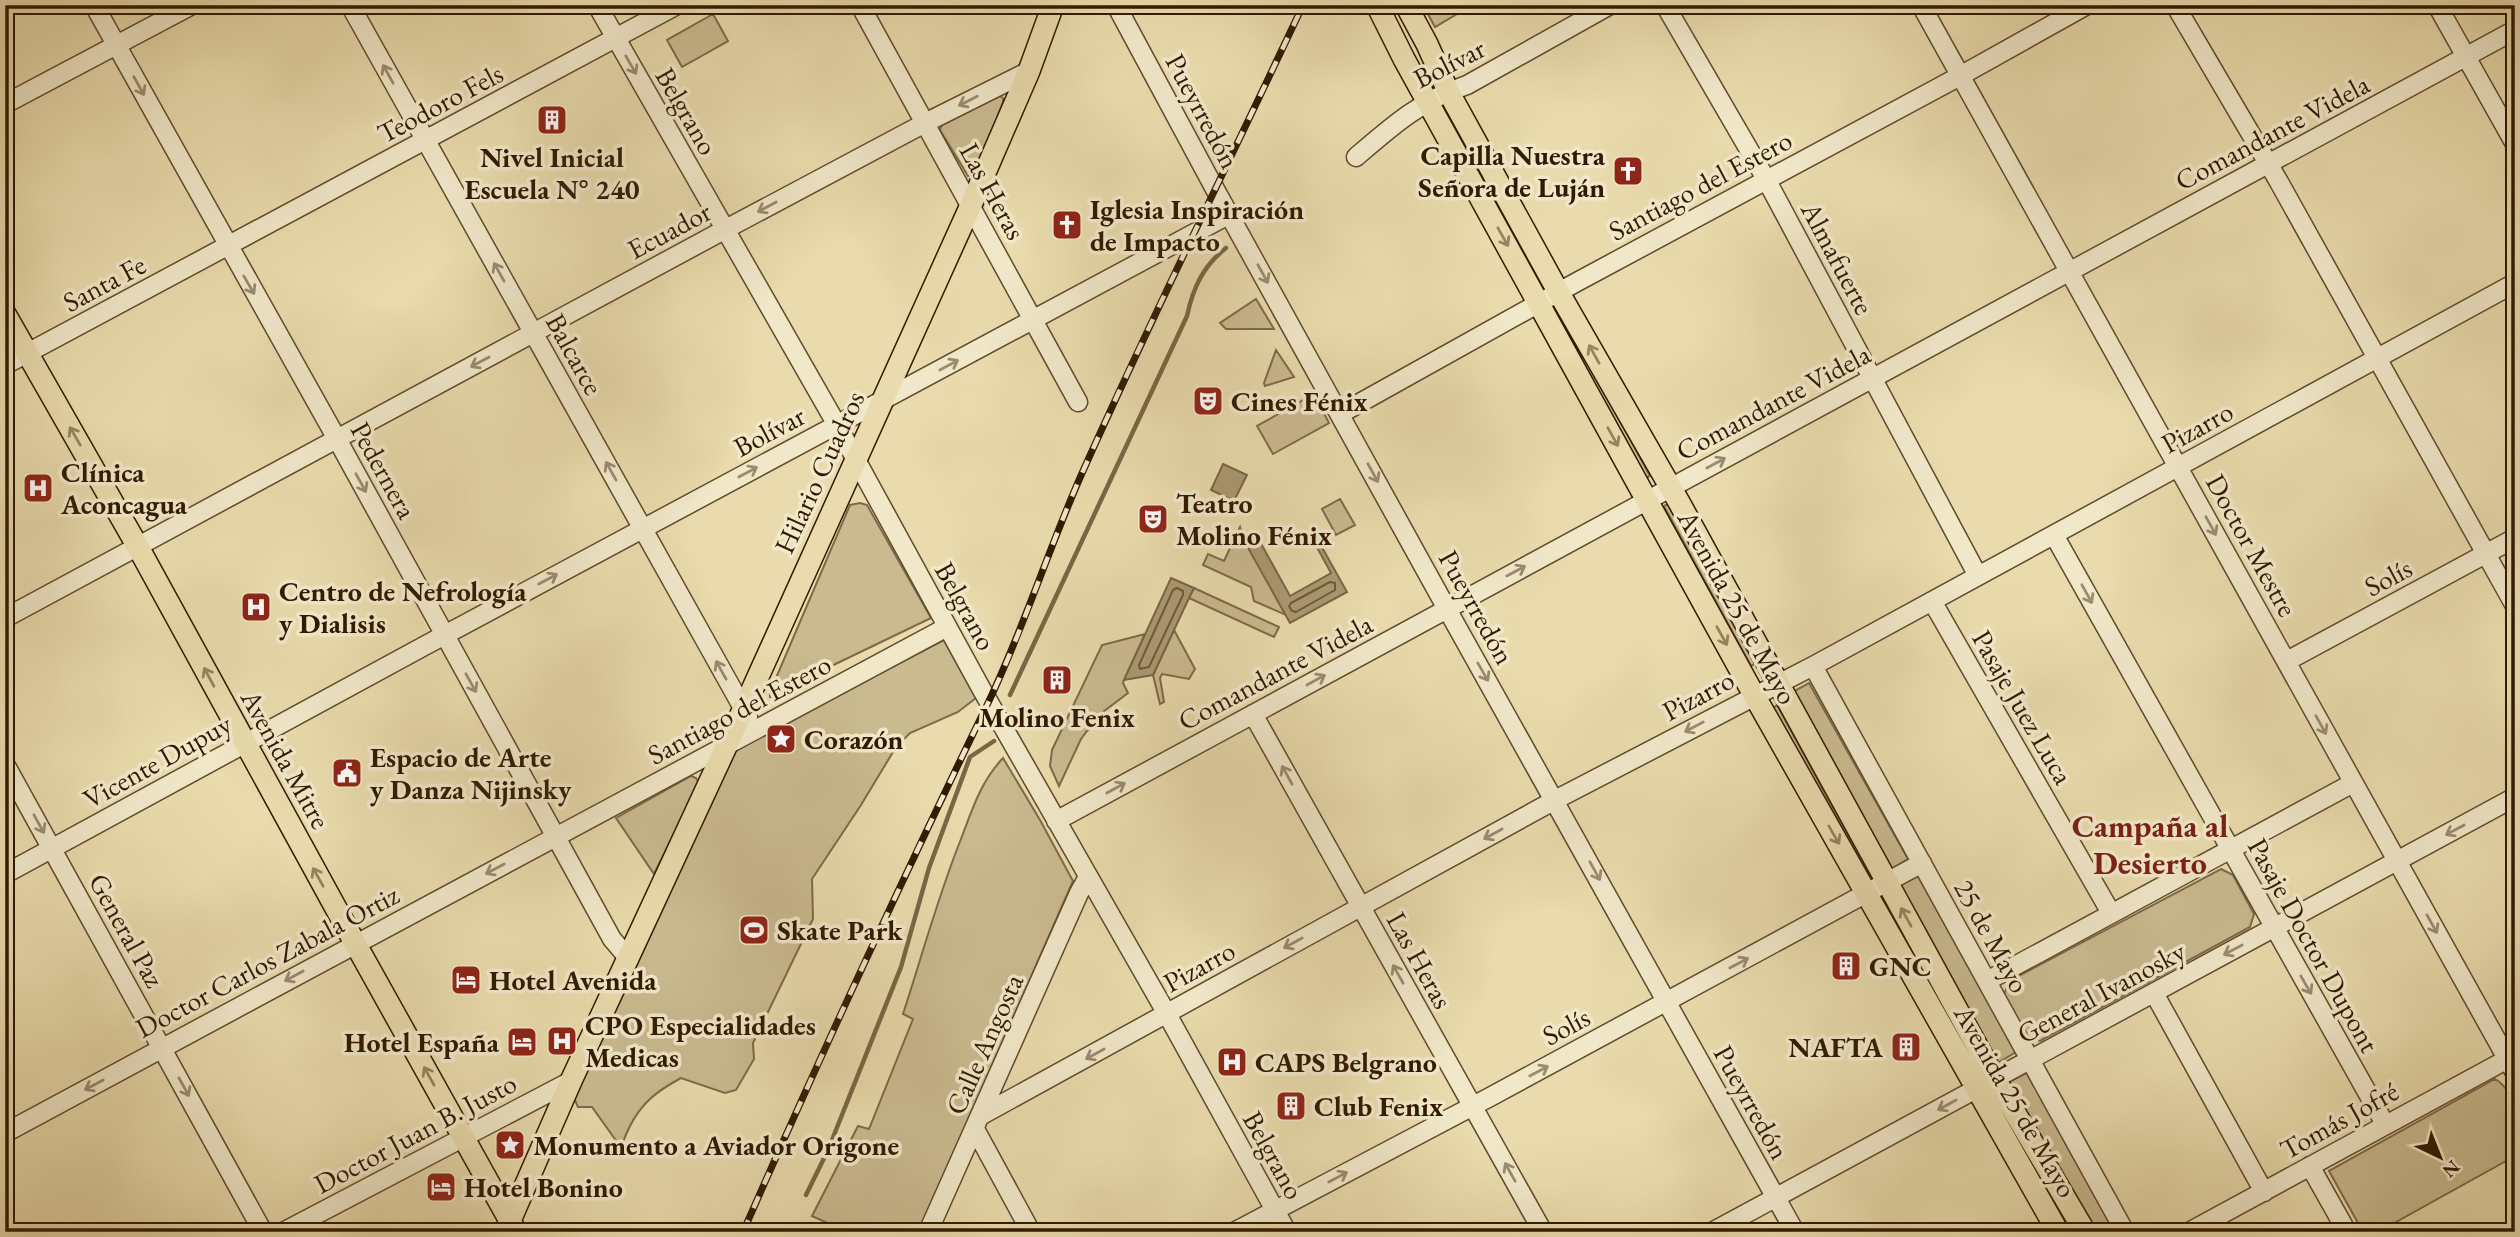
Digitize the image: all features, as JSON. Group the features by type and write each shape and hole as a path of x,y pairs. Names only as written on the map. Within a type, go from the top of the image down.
{"main road":[{"name":"Hilario Cuadros","path":"510,1228 571,1081 744,710 971,205 1029,71 1054,5"},
{"name":"Avenida 25 de Mayo","path":"1377,5 1754,695 1867,893 1985,1084 2085,1232"},
{"name":"Avenida 25 de Mayo","path":"1406,5 1448,91 1670,488 1886,883 2058,1232"},
{"name":"Avenida Mitre","path":"5,314 138,547 464,1138 510,1228"}],"street":[{"name":"Pedernera","path":"94,5 227,247 337,439 555,838 612,939 629,959"},
{"path":"5,103 192,5"},
{"name":"Balcarce","path":"350,5 755,729"},
{"name":"Belgrano","path":"597,5 836,425 1287,1232"},
{"name":"Teodoro Fels","path":"227,247 677,5"},
{"name":"Las Heras","path":"860,5 1078,402"},
{"name":"Pueyrredón","path":"1116,5 1447,609 1795,1232"},
{"name":"Bolívar","path":"1356,157 1404,116 1428,101 1467,85 1610,5"},
{"name":"Almafuerte","path":"1665,5 1766,179 1978,576"},
{"name":"Doctor Mestre","path":"1921,5 2396,862 2512,1063"},
{"name":"Santiago del Estero","path":"1340,414 2087,5"},
{"path":"2175,5 2378,358 2515,606"},
{"path":"2437,5 2515,144"},
{"name":"Comandante Videla","path":"1056,821 2515,30"},
{"name":"Ecuador","path":"5,618 724,230 1029,71"},
{"name":"Bolívar","path":"444,635 1230,214"},
{"name":"Santa Fe","path":"5,365 227,247"},
{"name":"Pizarro","path":"977,1123 1359,906 1555,800 1813,666 2515,283"},
{"name":"Pasaje Doctor Dupont","path":"2054,535 2385,1124"},
{"name":"Solís","path":"2287,662 2515,538"},
{"name":"Pasaje Juez Luca","path":"1931,601 2111,913"},
{"name":"Santiago del Estero","path":"555,838 947,627"},
{"name":"Vicente Dupuy","path":"5,874 444,635"},
{"name":"25 de Mayo","path":"1813,666 2125,1232"},
{"name":"Las Heras","path":"1253,714 1543,1232"},
{"name":"General Paz","path":"5,764 263,1232"},
{"path":"1987,981 2353,783"},
{"name":"General Ivanosky","path":"1712,1232 2515,797"},
{"name":"Doctor Carlos Zabala Ortiz","path":"5,1133 555,838"},
{"name":"Solís","path":"1234,1232 1922,863"},
{"name":"Calle Angosta","path":"928,1232 1088,877"},
{"path":"2154,993 2264,1192"},
{"name":"Tomás Jofré","path":"2189,1232 2385,1124 2512,1063"},
{"name":"Doctor Juan B. Justo","path":"283,1232 571,1081"},
{"path":"977,1123 1031,1232"},
{"path":"2310,1166 2347,1232"}],"shaded area":[{"path":"1423,5 1472,5 1435,27"},
{"path":"713,14 728,41 682,67 667,40"},
{"path":"1000,96 1003,102 976,173 968,176 940,130 943,121"},
{"path":"1448,111 1536,270 1532,273 1444,113"},
{"path":"1256,299 1274,329 1226,329 1220,323"},
{"path":"1563,316 1650,476 1646,478 1559,318"},
{"path":"1276,350 1294,377 1265,386 1264,383"},
{"path":"1314,394 1329,423 1273,454 1257,426"},
{"path":"1340,499 1355,525 1336,535 1322,509"},
{"path":"1668,504 1755,664 1751,666 1664,506"},
{"path":"850,505 867,505 931,618 821,671 776,697 770,697"},
{"path":"1240,527 1286,615 1254,601 1251,587 1203,565 1208,554 1224,561"},
{"path":"1194,588 1279,627 1274,637 1189,598"},
{"path":"1174,630 1195,669 1189,679 1162,674 1160,678 1164,702 1160,704 1153,675"},
{"path":"1145,634 1123,683 1128,693 1103,712 1105,720 1087,731 1081,739 1059,786 1050,766 1052,750 1102,645"},
{"path":"944,640 976,698 958,712 910,733 896,747 812,879 813,919 753,1043 754,1059 736,1090 725,1093 681,1078 644,1105 629,1128 622,1149 592,1107 578,1107 573,1096 730,751"},
{"path":"1809,683 1908,859 1888,871 1789,694"},
{"path":"1777,705 1864,865 1860,867 1773,708"},
{"path":"1003,758 1073,881 919,1232 861,1232 853,1228 851,1232 847,1232 812,1216 858,1126 869,1129 913,1019 903,1014 953,861 978,796"},
{"path":"691,776 699,783 654,874 616,818"},
{"path":"2221,869 2233,875 2254,914 2250,927 2040,1041 2026,1036 2004,995 2009,981"},
{"path":"1918,876 2016,1052 1996,1064 1897,887"},
{"path":"2028,1072 2117,1232 2090,1232 2007,1083"},
{"path":"2495,1079 2509,1093 2512,1103 2515,1156 2378,1232 2363,1232 2329,1171"}],"water":[{"path":"1223,464 1247,475 1234,501 1211,490"},
{"path":"1254,531 1290,596 1331,573 1314,542 1318,540 1347,592 1290,623 1242,537"},
{"path":"1171,578 1194,588 1153,675 1124,680"}],"waterway":[{"path":"1010,695 1187,316 1196,287 1211,262 1226,248"},
{"path":"806,1195 828,1150 901,967 929,868 970,757 994,741"}],"railway":[{"path":"743,1232 863,966 1001,675 1071,500 1110,412 1303,5"}],"place":[{"name":"Nivel Inicial Escuela N° 240","path":"552,120"},
{"name":"Capilla Nuestra Señora de Luján","path":"1628,171"},
{"name":"Iglesia Inspiración de Impacto","path":"1067,225"},
{"name":"Cines Fénix","path":"1208,401"},
{"name":"Clínica Aconcagua","path":"38,488"},
{"name":"Teatro Molino Fénix","path":"1153,519"},
{"name":"Centro de Nefrología y Dialisis","path":"256,607"},
{"name":"Molino Fenix","path":"1057,680"},
{"name":"Corazón","path":"781,739"},
{"name":"Espacio de Arte y Danza Nijinsky","path":"347,773"},
{"name":"Skate Park","path":"754,930"},
{"name":"GNC","path":"1846,966"},
{"name":"Hotel Avenida","path":"466,980"},
{"name":"CPO Especialidades Medicas","path":"562,1041"},
{"name":"Hotel España","path":"522,1042"},
{"name":"NAFTA","path":"1906,1047"},
{"name":"CAPS Belgrano","path":"1232,1062"},
{"name":"Club Fenix","path":"1291,1106"},
{"name":"Monumento a Aviador Origone","path":"510,1145"},
{"name":"Hotel Bonino","path":"441,1187"}],"district":[{"name":"Campaña al Desierto","path":"2150,844"}]}
